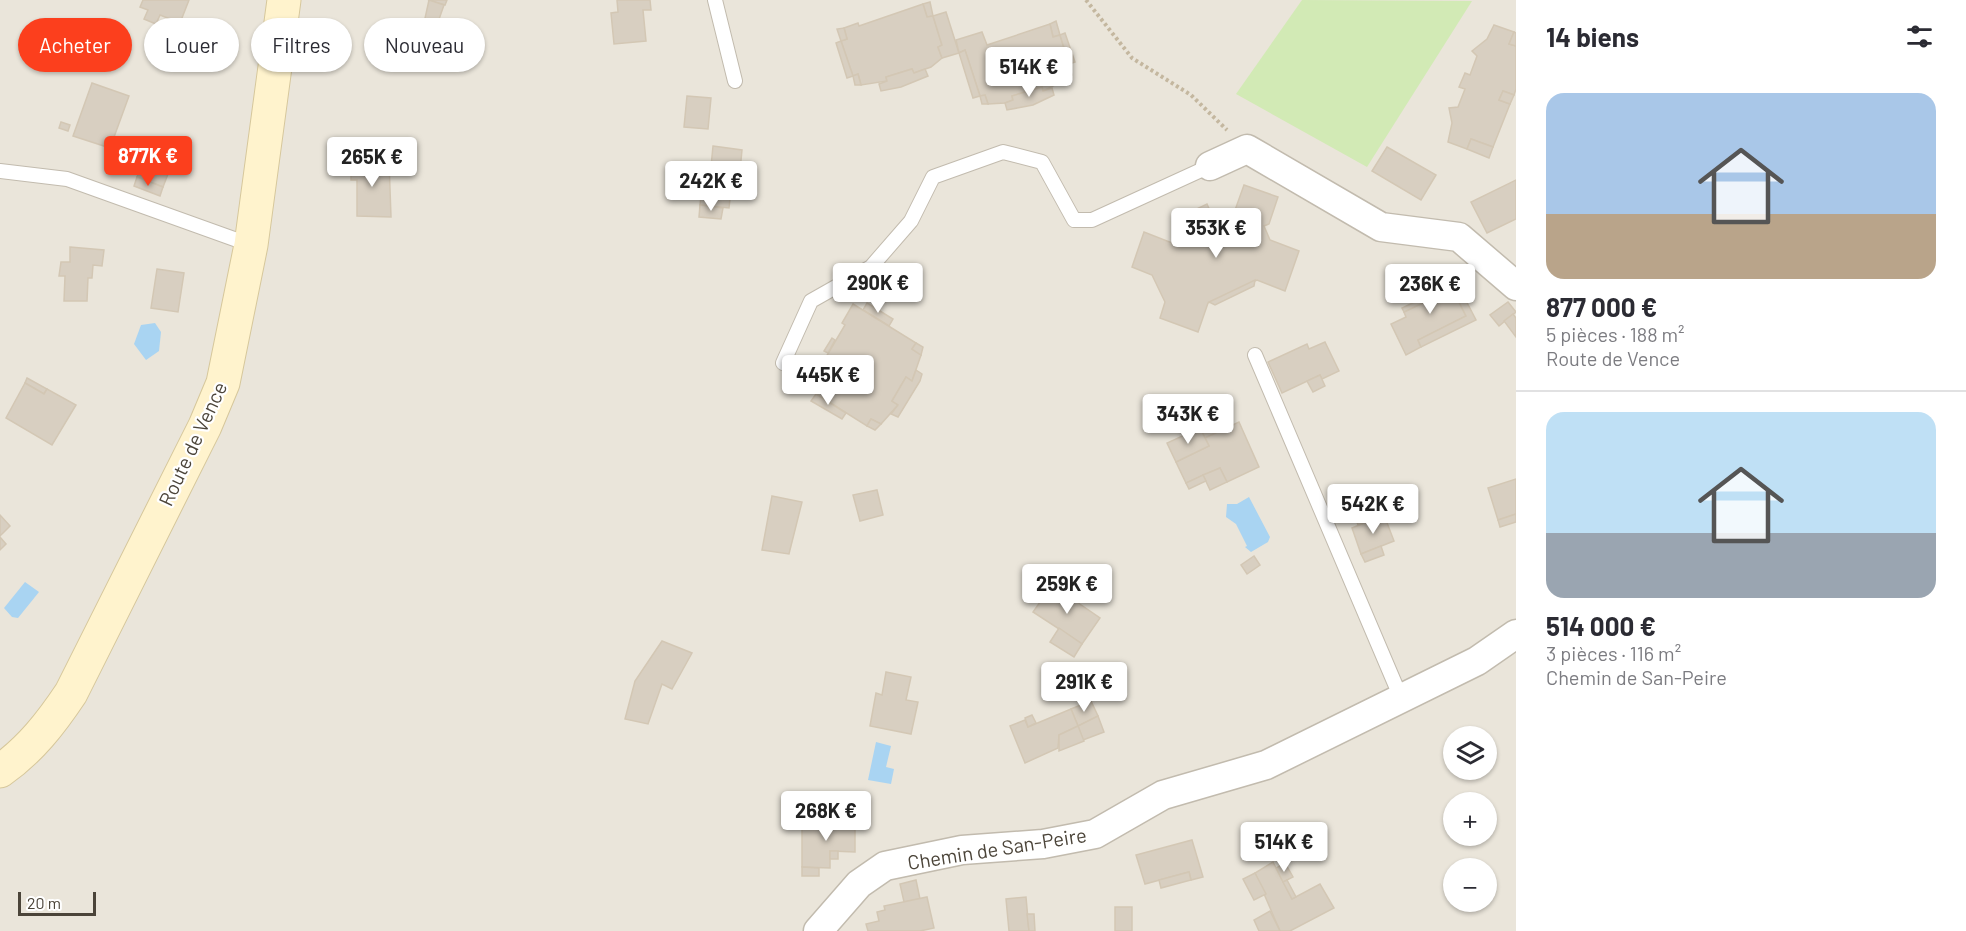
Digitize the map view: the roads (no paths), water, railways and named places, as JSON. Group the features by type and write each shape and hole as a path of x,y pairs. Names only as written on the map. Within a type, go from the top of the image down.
{"main road":[{"name":"Route de Vence","path":"0,771 17,759 50,725 71,693 205,426 223,383 251,245 284,0"}],"street":[{"path":"1209,166 1247,149 1381,227 1459,237 1516,286"},
{"name":"Chemin de San-Peire","path":"818,931 859,884 885,866 962,850 1042,844 1095,834 1162,795 1266,765 1477,661 1516,634"}],"lane":[{"path":"715,0 735,81"},
{"path":"783,363 811,301 871,267 911,221 933,177 1003,152 1042,162 1074,220 1092,220 1209,166"},
{"path":"0,171 67,179 251,245"},
{"path":"1255,355 1401,698"}],"water":[{"path":"155,323 161,332 159,351 146,360 134,344 141,325"},
{"path":"1249,497 1270,537 1268,542 1251,552 1245,547 1247,546 1236,524 1226,517 1227,504 1237,504"},
{"path":"25,582 39,592 18,618 12,617 4,608"},
{"path":"876,742 891,746 886,767 894,769 891,784 868,780"}]}
